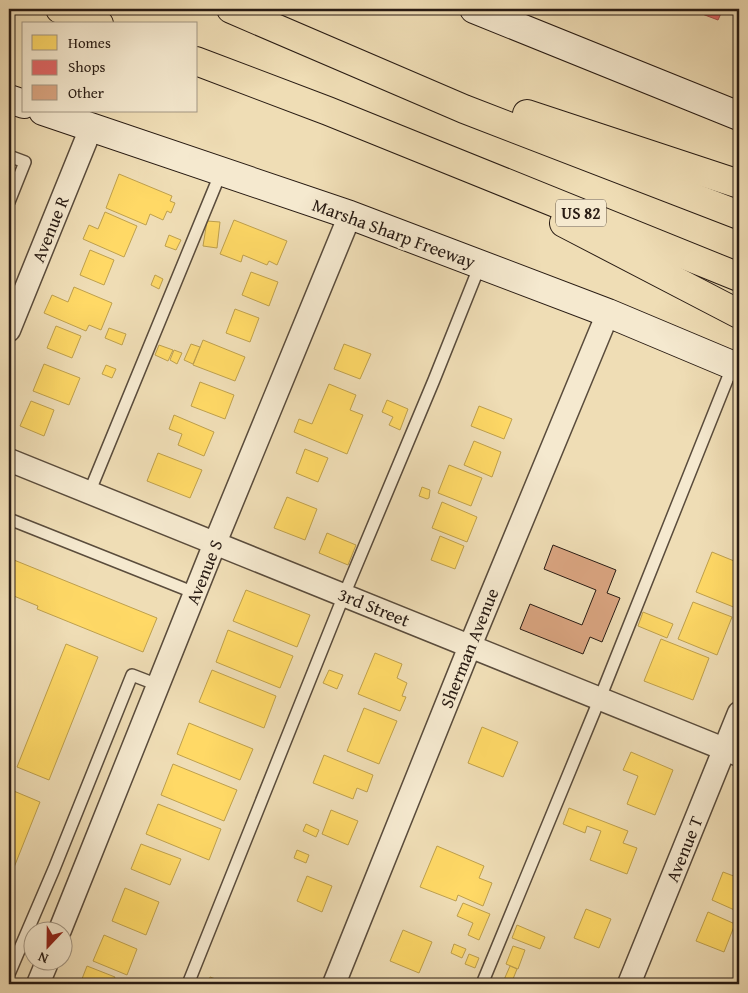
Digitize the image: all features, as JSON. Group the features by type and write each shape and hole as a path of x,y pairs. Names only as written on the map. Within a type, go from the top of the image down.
{"highway":[{"path":"60,9 94,22"},
{"path":"231,9 464,109 739,215"},
{"name":"US 82","path":"198,62 423,149 739,277"},
{"path":"464,109 520,112 739,184"},
{"path":"423,149 739,314"}],"main road":[{"path":"480,10 739,116"},
{"path":"9,99 22,103"},
{"name":"Marsha Sharp Freeway","path":"46,112 350,215 608,313 736,367"}],"street":[{"name":"Avenue R","path":"9,330 91,128"},
{"name":"Avenue S","path":"64,920 215,543 350,215"},
{"name":"Sherman Avenue","path":"334,984 470,646 608,313"},
{"name":"3rd Street","path":"9,460 732,752"},
{"name":"Avenue T","path":"629,984 732,752 739,713"},
{"path":"38,984 44,970"}],"lane":[{"path":"9,156 25,162 9,202"},
{"path":"89,493 221,172"},
{"path":"188,984 344,595 434,380 480,264"},
{"path":"482,984 736,367"},
{"path":"9,519 196,592"},
{"path":"9,974 54,869 132,675 158,685"}],"building: Homes":[{"path":"119,174 172,196 170,201 175,203 171,213 167,211 163,220 150,214 146,225 106,208"},
{"path":"105,212 137,226 124,257 83,239 89,225 98,229"},
{"path":"234,220 287,241 277,265 269,261 267,265 243,255 241,262 220,254"},
{"path":"207,221 220,222 217,248 203,246"},
{"path":"169,235 181,240 176,250 165,246"},
{"path":"90,250 114,260 104,285 80,275"},
{"path":"251,272 278,282 269,306 242,295"},
{"path":"155,275 163,279 159,289 151,285"},
{"path":"74,287 112,303 101,330 89,325 86,331 44,313 52,295 68,302"},
{"path":"235,309 259,318 250,342 226,333"},
{"path":"56,326 81,336 72,358 47,348"},
{"path":"109,328 126,334 122,345 105,338"},
{"path":"203,340 245,357 235,381 193,365"},
{"path":"191,344 200,347 193,364 184,360"},
{"path":"344,344 371,354 360,379 334,369"},
{"path":"159,345 173,350 168,361 155,355"},
{"path":"174,350 182,353 177,364 170,360"},
{"path":"44,364 80,378 69,405 33,391"},
{"path":"106,365 116,369 112,378 102,374"},
{"path":"200,382 234,395 225,419 191,406"},
{"path":"329,384 356,395 350,410 363,415 347,454 294,432 299,419 312,424"},
{"path":"387,400 408,409 400,430 389,425 393,417 382,412"},
{"path":"31,401 54,410 44,436 20,426"},
{"path":"479,406 512,419 504,439 471,426"},
{"path":"174,415 214,432 204,456 178,445 182,434 169,429"},
{"path":"474,441 501,452 492,477 464,465"},
{"path":"305,449 328,458 318,482 296,473"},
{"path":"158,453 202,470 190,498 147,481"},
{"path":"449,465 482,478 471,506 438,493"},
{"path":"422,487 430,490 429,498 419,496"},
{"path":"287,497 317,509 305,540 274,528"},
{"path":"442,502 477,517 467,542 432,528"},
{"path":"327,533 356,545 348,565 319,553"},
{"path":"440,536 464,546 455,569 431,560"},
{"path":"712,552 739,563 739,599 736,608 696,592"},
{"path":"9,558 157,618 143,652 37,609 38,606 9,594"},
{"path":"246,590 310,615 297,647 233,621"},
{"path":"693,602 732,617 717,655 678,639"},
{"path":"643,612 673,624 667,638 638,626"},
{"path":"228,630 293,656 280,688 216,662"},
{"path":"661,639 709,658 693,700 644,681"},
{"path":"66,644 98,657 49,780 17,767"},
{"path":"375,653 402,664 397,678 407,683 402,696 406,697 400,711 358,694"},
{"path":"212,670 276,696 264,728 199,702"},
{"path":"329,670 343,675 337,689 323,683"},
{"path":"364,708 397,721 379,764 347,751"},
{"path":"189,723 253,749 240,780 177,754"},
{"path":"482,727 518,742 503,777 468,763"},
{"path":"631,752 673,770 655,815 627,804 638,776 623,770"},
{"path":"324,755 373,775 367,792 357,788 353,799 313,783"},
{"path":"173,764 237,790 224,821 161,795"},
{"path":"9,789 40,802 9,880"},
{"path":"158,804 221,829 209,860 146,834"},
{"path":"569,808 628,831 623,843 637,848 627,874 590,860 601,831 587,826 585,833 563,824"},
{"path":"331,810 358,821 348,845 322,834"},
{"path":"306,824 319,830 316,837 303,831"},
{"path":"141,844 181,859 170,885 131,869"},
{"path":"437,846 484,866 479,878 492,883 483,906 458,895 456,901 420,887"},
{"path":"297,850 309,855 306,863 294,858"},
{"path":"723,872 739,878 739,912 712,900"},
{"path":"307,876 332,886 322,912 297,901"},
{"path":"125,888 159,902 146,935 112,921"},
{"path":"463,903 490,914 479,940 468,935 473,923 457,916"},
{"path":"586,909 611,919 599,948 574,938"},
{"path":"708,912 735,924 724,952 696,941"},
{"path":"517,925 545,937 540,949 512,938"},
{"path":"403,930 432,942 419,973 390,961"},
{"path":"104,935 137,949 127,975 93,961"},
{"path":"454,944 466,949 462,958 451,953"},
{"path":"513,946 525,950 518,969 506,964"},
{"path":"469,954 479,958 475,968 465,964"},
{"path":"87,966 115,977 112,984 80,984"},
{"path":"510,966 517,969 511,984 508,984 503,982"},
{"path":"210,977 229,984 207,984"}],"building: Shops":[{"path":"689,9 723,9 718,20"}],"building: Other":[{"path":"553,545 616,570 607,593 620,598 602,642 590,637 583,654 520,629 530,604 582,625 596,590 544,569"}]}
